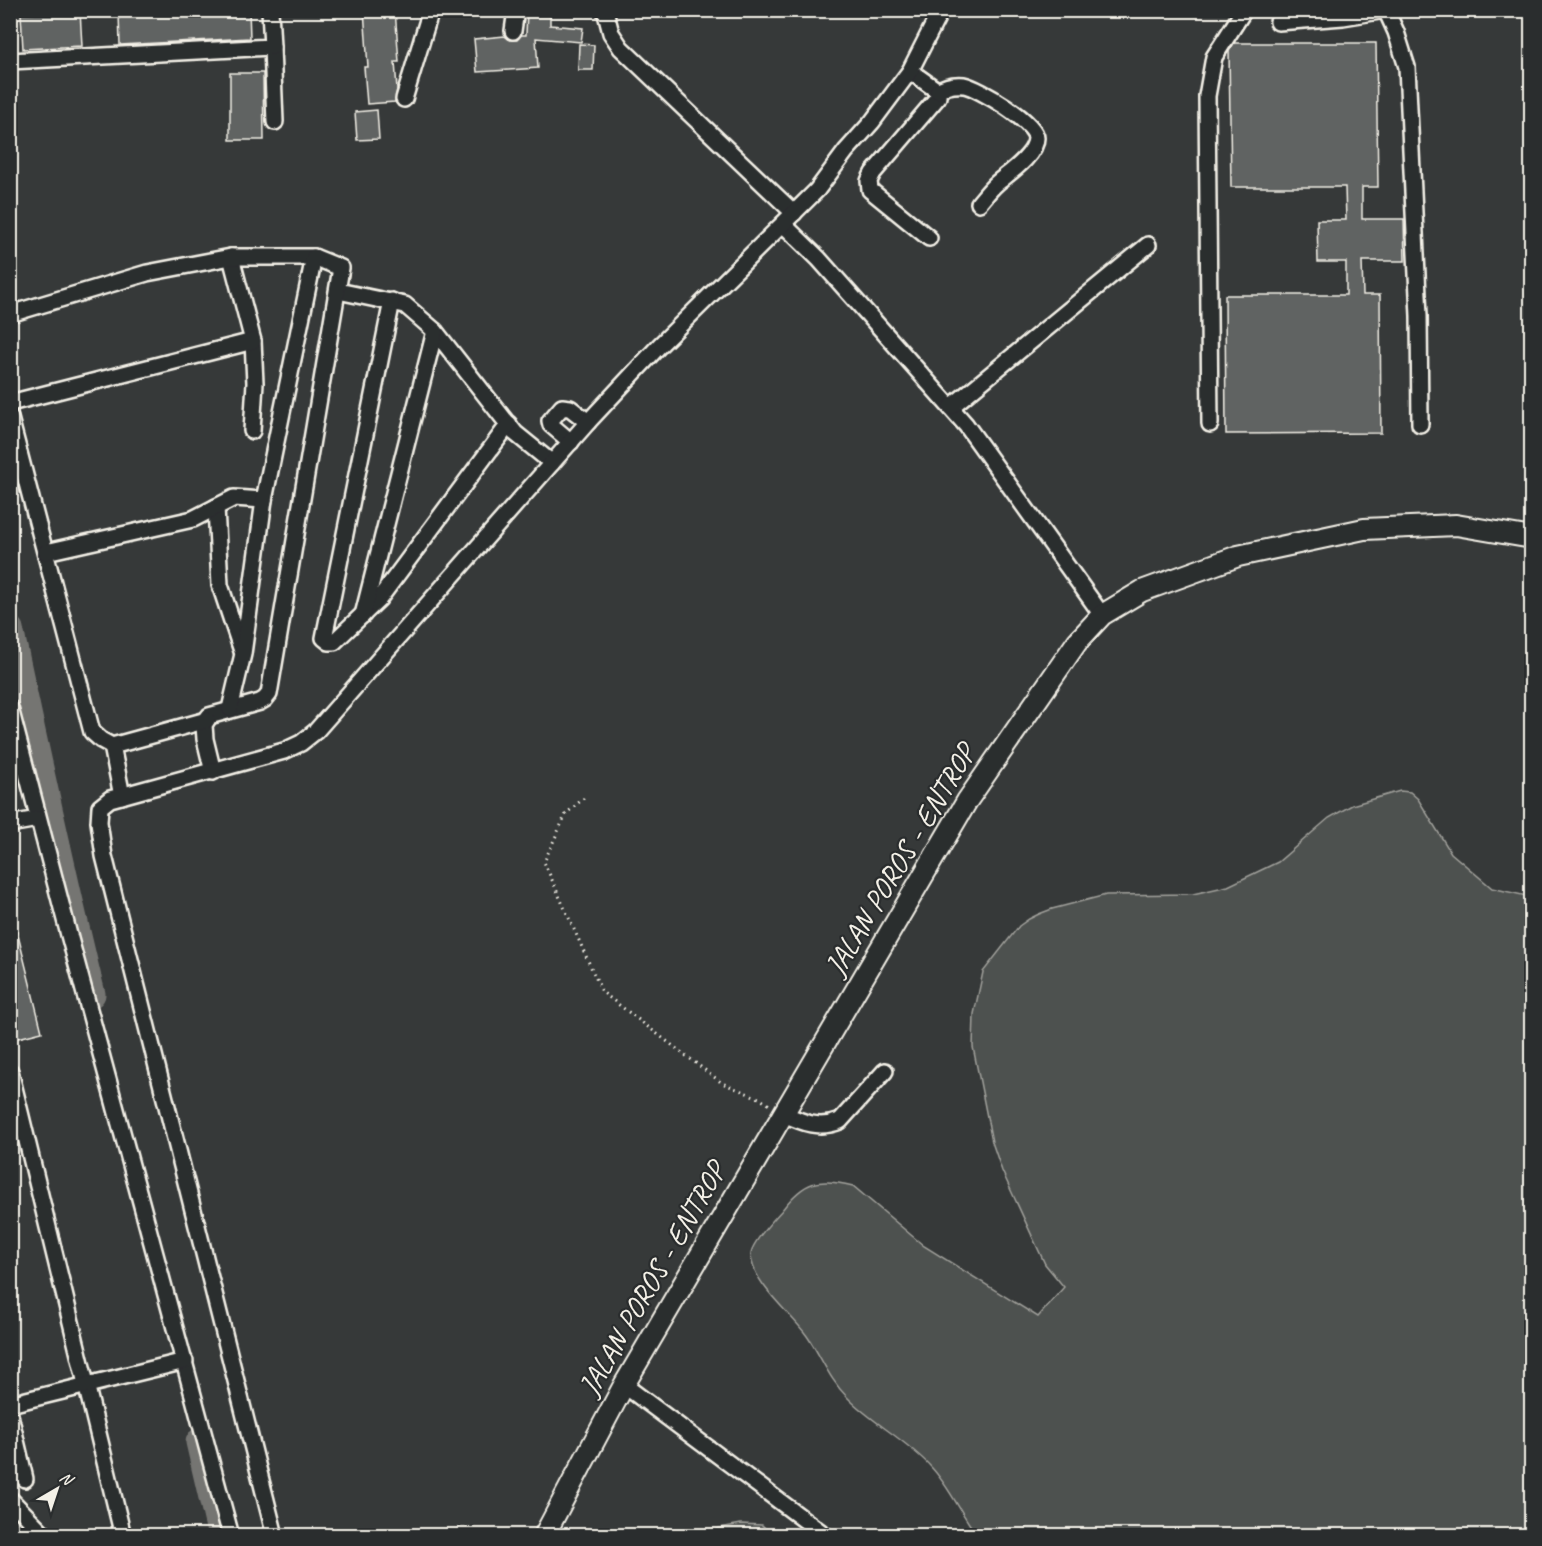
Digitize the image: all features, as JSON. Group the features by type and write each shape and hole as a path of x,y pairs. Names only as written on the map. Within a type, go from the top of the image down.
{"main road":[{"name":"JALAN POROS - ENTROP","path":"544,1536 624,1385 967,801 1077,642 1102,615 1142,591 1238,556 1364,529 1456,525 1532,538"}],"street":[{"path":"270,10 275,122"},
{"path":"404,99 430,10"},
{"path":"513,31 516,10"},
{"path":"605,10 610,33 621,48 787,205"},
{"path":"787,205 817,190 846,151 872,123 910,71 941,10"},
{"path":"1210,424 1207,96 1214,57 1244,10"},
{"path":"1278,22 1343,17 1386,10 1396,32 1407,67 1419,316 1420,424"},
{"path":"10,61 272,47"},
{"path":"910,71 938,92"},
{"path":"929,238 870,190 869,181 873,173 935,100 943,87 964,85 978,91 1034,130 1036,139 1034,148 1015,170 996,183 979,203"},
{"path":"274,1536 104,856 99,822 100,807 110,799 210,761 284,751 301,743 316,731 588,422 660,345 783,224 787,205"},
{"path":"783,224 819,259 951,407 1018,496 1065,566 1102,615"},
{"path":"951,407 1148,245"},
{"path":"231,257 253,341 255,383 252,431"},
{"path":"10,314 147,273 231,257 314,257 341,268 269,693 260,702 209,716 204,725 210,761"},
{"path":"230,709 243,654 264,500 314,257"},
{"path":"338,291 392,301 405,306 435,331 515,433 552,463"},
{"path":"392,301 324,638 328,642 334,642 379,599 510,424"},
{"path":"363,615 435,331"},
{"path":"10,403 253,341"},
{"path":"570,442 551,425 550,421 562,407 570,408 588,422"},
{"path":"10,418 92,732 112,746 207,720"},
{"path":"46,552 193,519 234,498 264,500"},
{"path":"216,507 220,585 243,654"},
{"path":"10,708 231,1536"},
{"path":"112,746 122,796"},
{"path":"10,824 39,819"},
{"path":"10,1071 123,1536"},
{"path":"782,1113 812,1126 830,1125 840,1121 885,1071"},
{"path":"10,1404 185,1361"},
{"path":"624,1385 826,1536"},
{"path":"10,1415 25,1479"},
{"path":"10,1499 46,1536"}],"path":[{"path":"584,798 566,814 544,862 602,992 722,1083 759,1098 782,1113"}],"shaded area":[{"path":"1400,791 1410,792 1418,799 1451,853 1492,888 1531,897 1531,1535 977,1535 944,1483 922,1457 867,1415 841,1390 807,1336 773,1298 758,1276 753,1265 752,1249 790,1200 805,1187 821,1182 841,1183 853,1186 924,1246 1038,1317 1064,1287 1045,1264 1002,1171 992,1142 973,1047 974,1014 983,972 1019,926 1039,914 1106,895 1193,894 1228,886 1278,862 1329,818 1352,805"},
{"path":"741,1524 762,1525 772,1535 700,1535 720,1528"}],"building":[{"path":"249,10 250,38 120,45 119,13"},
{"path":"364,10 395,10 399,62 395,62 397,89 395,102 367,104 364,67 368,67"},
{"path":"527,10 550,10 550,25 583,28 581,42 536,38 538,68 477,72 474,39 505,36 511,40 517,40 521,35 526,35"},
{"path":"80,11 82,46 23,49 21,14"},
{"path":"1234,43 1376,43 1378,187 1362,187 1362,219 1404,219 1405,261 1362,261 1363,295 1380,295 1381,433 1226,434 1225,295 1346,295 1346,262 1318,262 1317,220 1346,220 1345,187 1231,187 1229,51"},
{"path":"579,44 594,45 593,70 578,70"},
{"path":"230,73 263,73 264,140 230,140"},
{"path":"377,110 379,139 357,140 355,112"},
{"path":"10,923 15,923 42,1032 18,1038 10,1008"}],"waterway":[{"path":"10,629 92,994"},
{"path":"199,1442 221,1536"}]}
